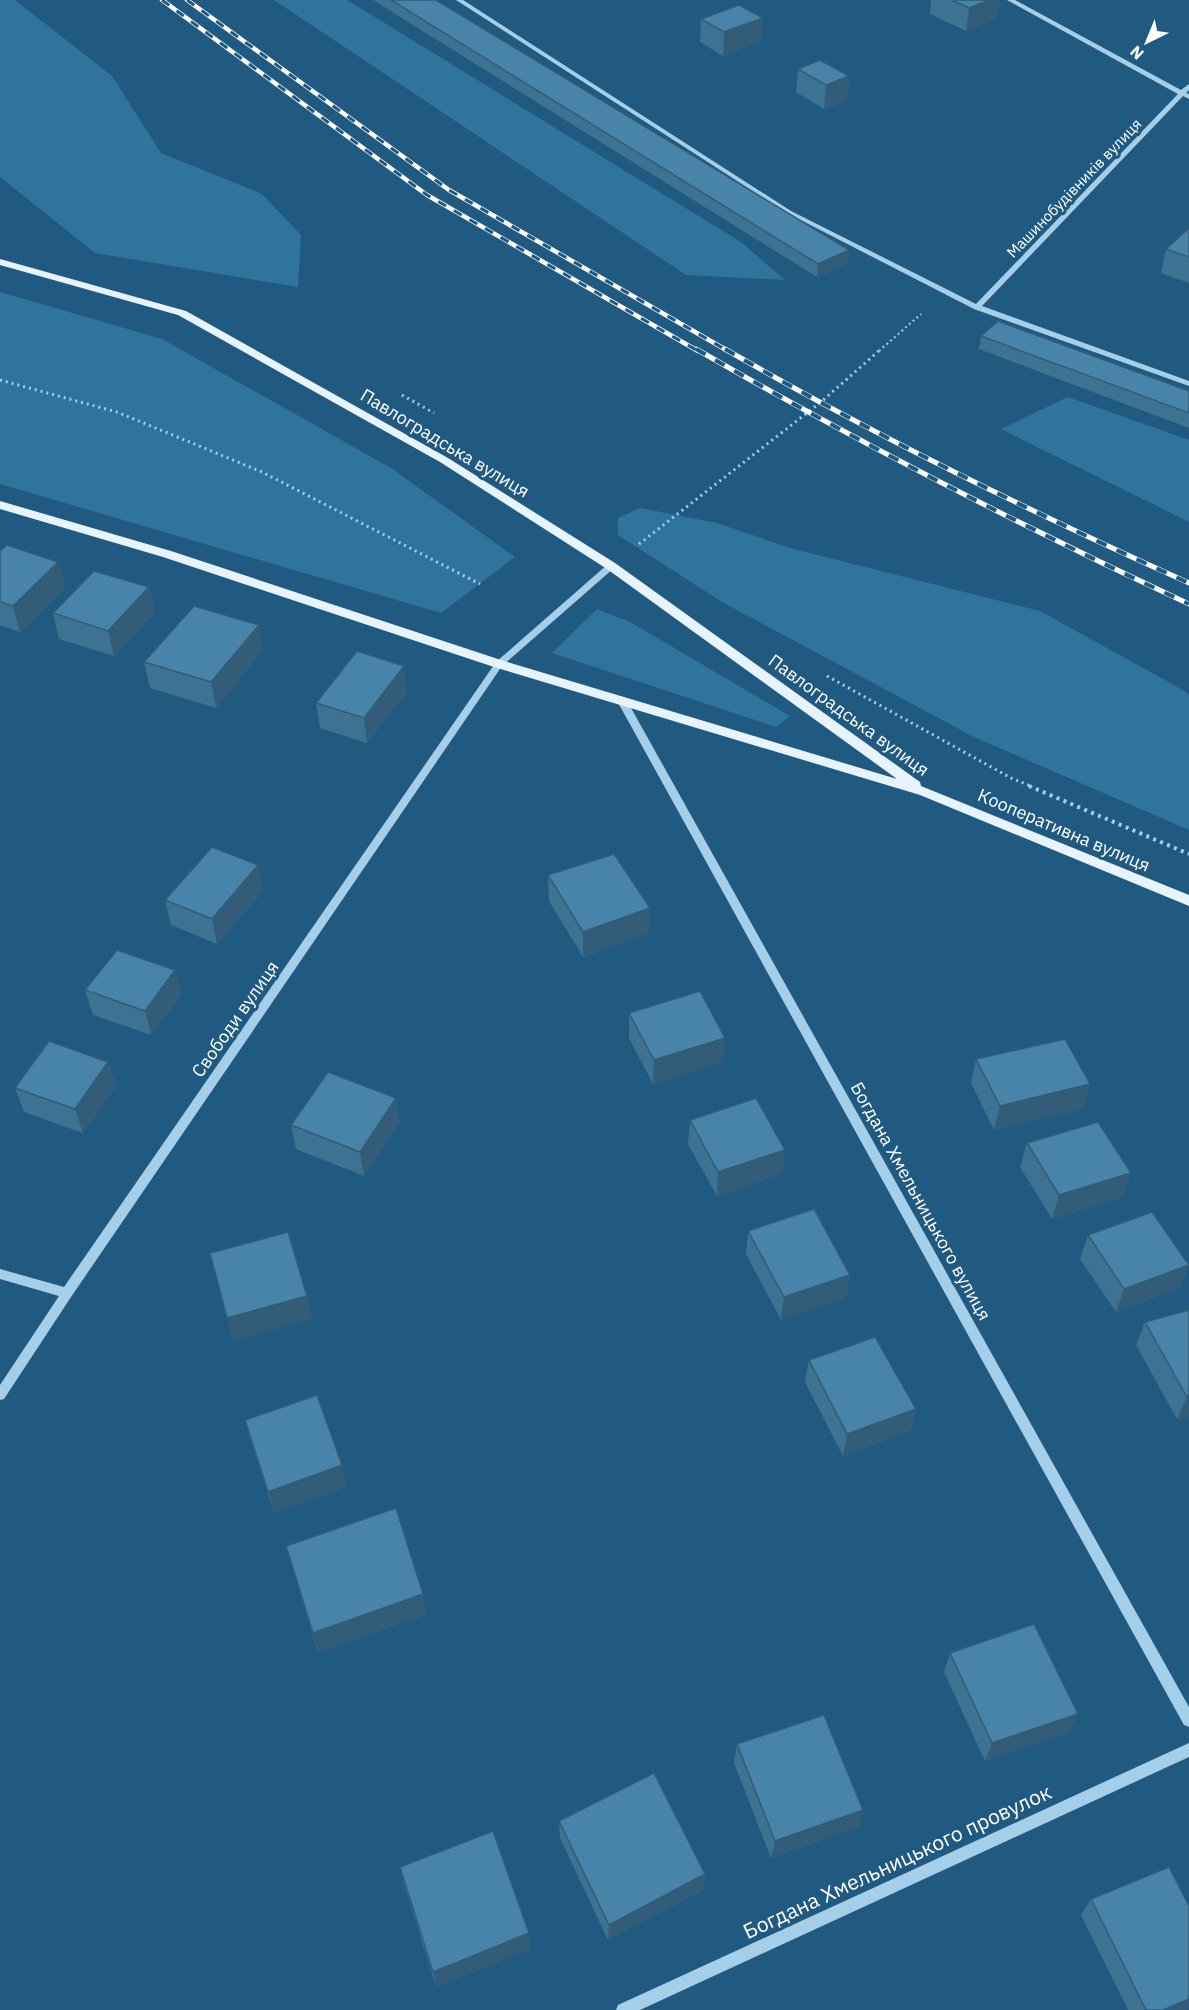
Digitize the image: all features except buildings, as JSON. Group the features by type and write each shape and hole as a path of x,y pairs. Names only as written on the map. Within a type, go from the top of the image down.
{"main road":[{"name":"Павлоградська вулиця","path":"0,262 182,313 444,460 611,566 925,792"},
{"name":"Павлоградська вулиця","path":"0,505 167,554 499,664 925,792"},
{"name":"Кооперативна вулиця","path":"925,792 1189,901"}],"street":[{"path":"459,0 789,212 977,307 1189,384"},
{"path":"1010,0 1186,96"},
{"name":"Машинобудівників вулиця","path":"977,307 1186,96 1189,86"},
{"name":"Свободи вулиця","path":"0,1395 67,1293 499,664 611,566"},
{"name":"Богдана Хмельницького вулиця","path":"621,699 1189,1720"},
{"path":"0,1274 67,1293"},
{"name":"Богдана Хмельницького провулок","path":"624,2010 1189,1750"}],"path":[{"path":"611,566 821,402 946,291"},
{"path":"0,380 117,412 262,472 480,584"}],"shaded area":[{"path":"0,0 15,0 112,76 161,153 262,194 301,235 298,287 95,253 0,177"},
{"path":"274,0 347,0 741,242 785,280 686,275"},
{"path":"0,292 162,339 391,468 515,557 441,613 0,484"},
{"path":"1068,397 1189,440 1189,522 1001,429"},
{"path":"640,508 717,523 790,548 1040,611 1183,690 1189,695 1189,830 974,737 722,602 618,535 618,518"},
{"path":"597,609 630,622 790,716 776,727 552,653"}],"railway":[{"path":"162,0 427,195 698,351"},
{"path":"187,0 449,190 728,351"},
{"path":"696,349 940,482 1189,604"},
{"path":"725,349 838,412 954,472 1189,583"}]}
